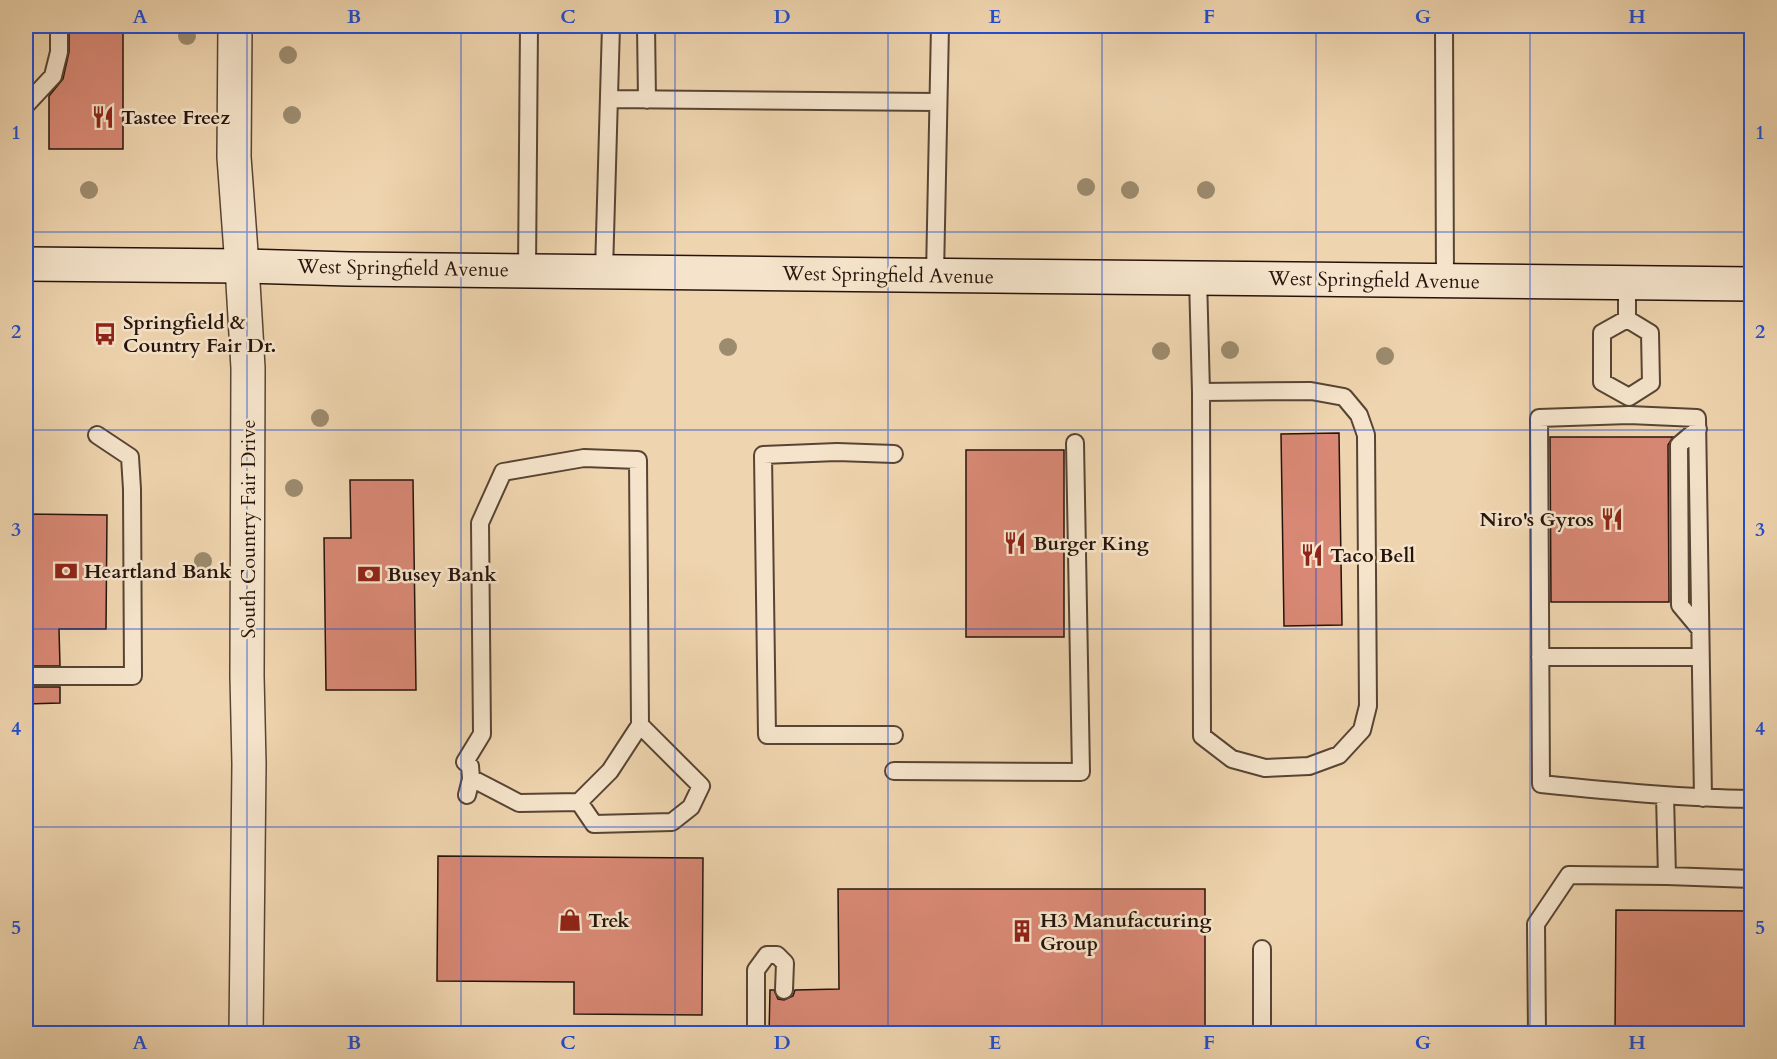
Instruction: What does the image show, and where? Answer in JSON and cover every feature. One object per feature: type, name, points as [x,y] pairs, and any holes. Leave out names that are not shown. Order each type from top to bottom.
[{"type":"main road","name":"South Country Fair Drive","points":[[235,26],[234,157],[248,368],[249,764],[246,1034]]},
{"type":"main road","name":"West Springfield Avenue","points":[[26,264],[1752,284]]},
{"type":"lane","points":[[26,105],[52,76],[59,52],[59,26]]},
{"type":"lane","points":[[527,270],[529,26]]},
{"type":"lane","points":[[604,272],[611,26]]},
{"type":"lane","points":[[646,26],[647,100]]},
{"type":"lane","points":[[935,275],[940,26]]},
{"type":"lane","points":[[1444,26],[1445,281]]},
{"type":"lane","points":[[610,99],[938,102]]},
{"type":"lane","points":[[1198,278],[1201,392],[1202,736],[1232,759],[1265,768],[1309,766],[1339,755],[1362,730],[1368,706],[1366,435],[1359,415],[1344,397],[1311,391],[1201,392]]},
{"type":"lane","points":[[1627,282],[1627,319]]},
{"type":"lane","points":[[1627,319],[1602,333],[1602,382],[1629,397]]},
{"type":"lane","points":[[1627,319],[1650,333],[1651,383],[1629,397]]},
{"type":"lane","points":[[1629,397],[1629,415]]},
{"type":"lane","points":[[1703,798],[1697,418],[1629,415],[1539,418],[1541,784],[1665,796],[1703,798],[1752,799]]},
{"type":"lane","points":[[26,676],[133,676],[130,457],[97,435]]},
{"type":"lane","points":[[894,771],[1081,772],[1075,443]]},
{"type":"lane","points":[[894,454],[837,452],[763,455],[767,735],[894,735]]},
{"type":"lane","points":[[467,795],[471,778],[470,766],[465,762],[482,734],[480,523],[503,472],[584,458],[638,460],[640,725],[610,771],[579,802],[519,803],[471,778]]},
{"type":"lane","points":[[1540,657],[1700,657]]},
{"type":"lane","points":[[579,802],[594,824],[672,822],[691,807],[700,786],[640,725]]},
{"type":"lane","points":[[1665,796],[1667,876]]},
{"type":"lane","points":[[1537,1034],[1536,924],[1569,875],[1752,879]]},
{"type":"lane","points":[[1262,950],[1262,1034]]},
{"type":"lane","points":[[756,1034],[756,970],[767,955],[777,955],[785,963],[784,990]]},
{"type":"building","points":[[69,26],[123,26],[123,149],[49,149],[49,96],[63,79],[69,52]]},
{"type":"building","name":"Taco Bell","points":[[1339,433],[1342,625],[1284,626],[1281,434]]},
{"type":"building","name":"Niro's Gyros","points":[[1550,437],[1673,437],[1668,445],[1669,602],[1551,602]]},
{"type":"building","name":"Burger King","points":[[966,450],[1064,450],[1064,637],[966,637]]},
{"type":"building","name":"Busey Bank","points":[[350,480],[413,480],[416,690],[326,690],[324,538],[351,538]]},
{"type":"building","name":"Heartland Bank","points":[[26,514],[107,515],[106,629],[59,629],[60,666],[26,666]]},
{"type":"building","points":[[26,687],[60,687],[60,703],[26,704]]},
{"type":"building","name":"Trek","points":[[438,856],[703,858],[702,1015],[574,1014],[574,982],[437,981]]},
{"type":"building","name":"H3 Manufacturing Group","points":[[838,889],[1205,889],[1205,1034],[769,1034],[770,990],[774,990],[778,999],[784,1000],[793,996],[795,990],[839,989]]},
{"type":"building","points":[[1616,910],[1752,911],[1752,1034],[1615,1034]]},
{"type":"place","name":"Tastee Freez","points":[[103,117]]},
{"type":"place","name":"Springfield & Country Fair Dr.","points":[[105,334]]},
{"type":"place","name":"Niro's Gyros","points":[[1612,519]]},
{"type":"place","name":"Burger King","points":[[1015,543]]},
{"type":"place","name":"Taco Bell","points":[[1312,555]]},
{"type":"place","name":"Heartland Bank","points":[[66,571]]},
{"type":"place","name":"Busey Bank","points":[[369,574]]},
{"type":"place","name":"Trek","points":[[570,920]]},
{"type":"place","name":"H3 Manufacturing Group","points":[[1022,931]]}]
